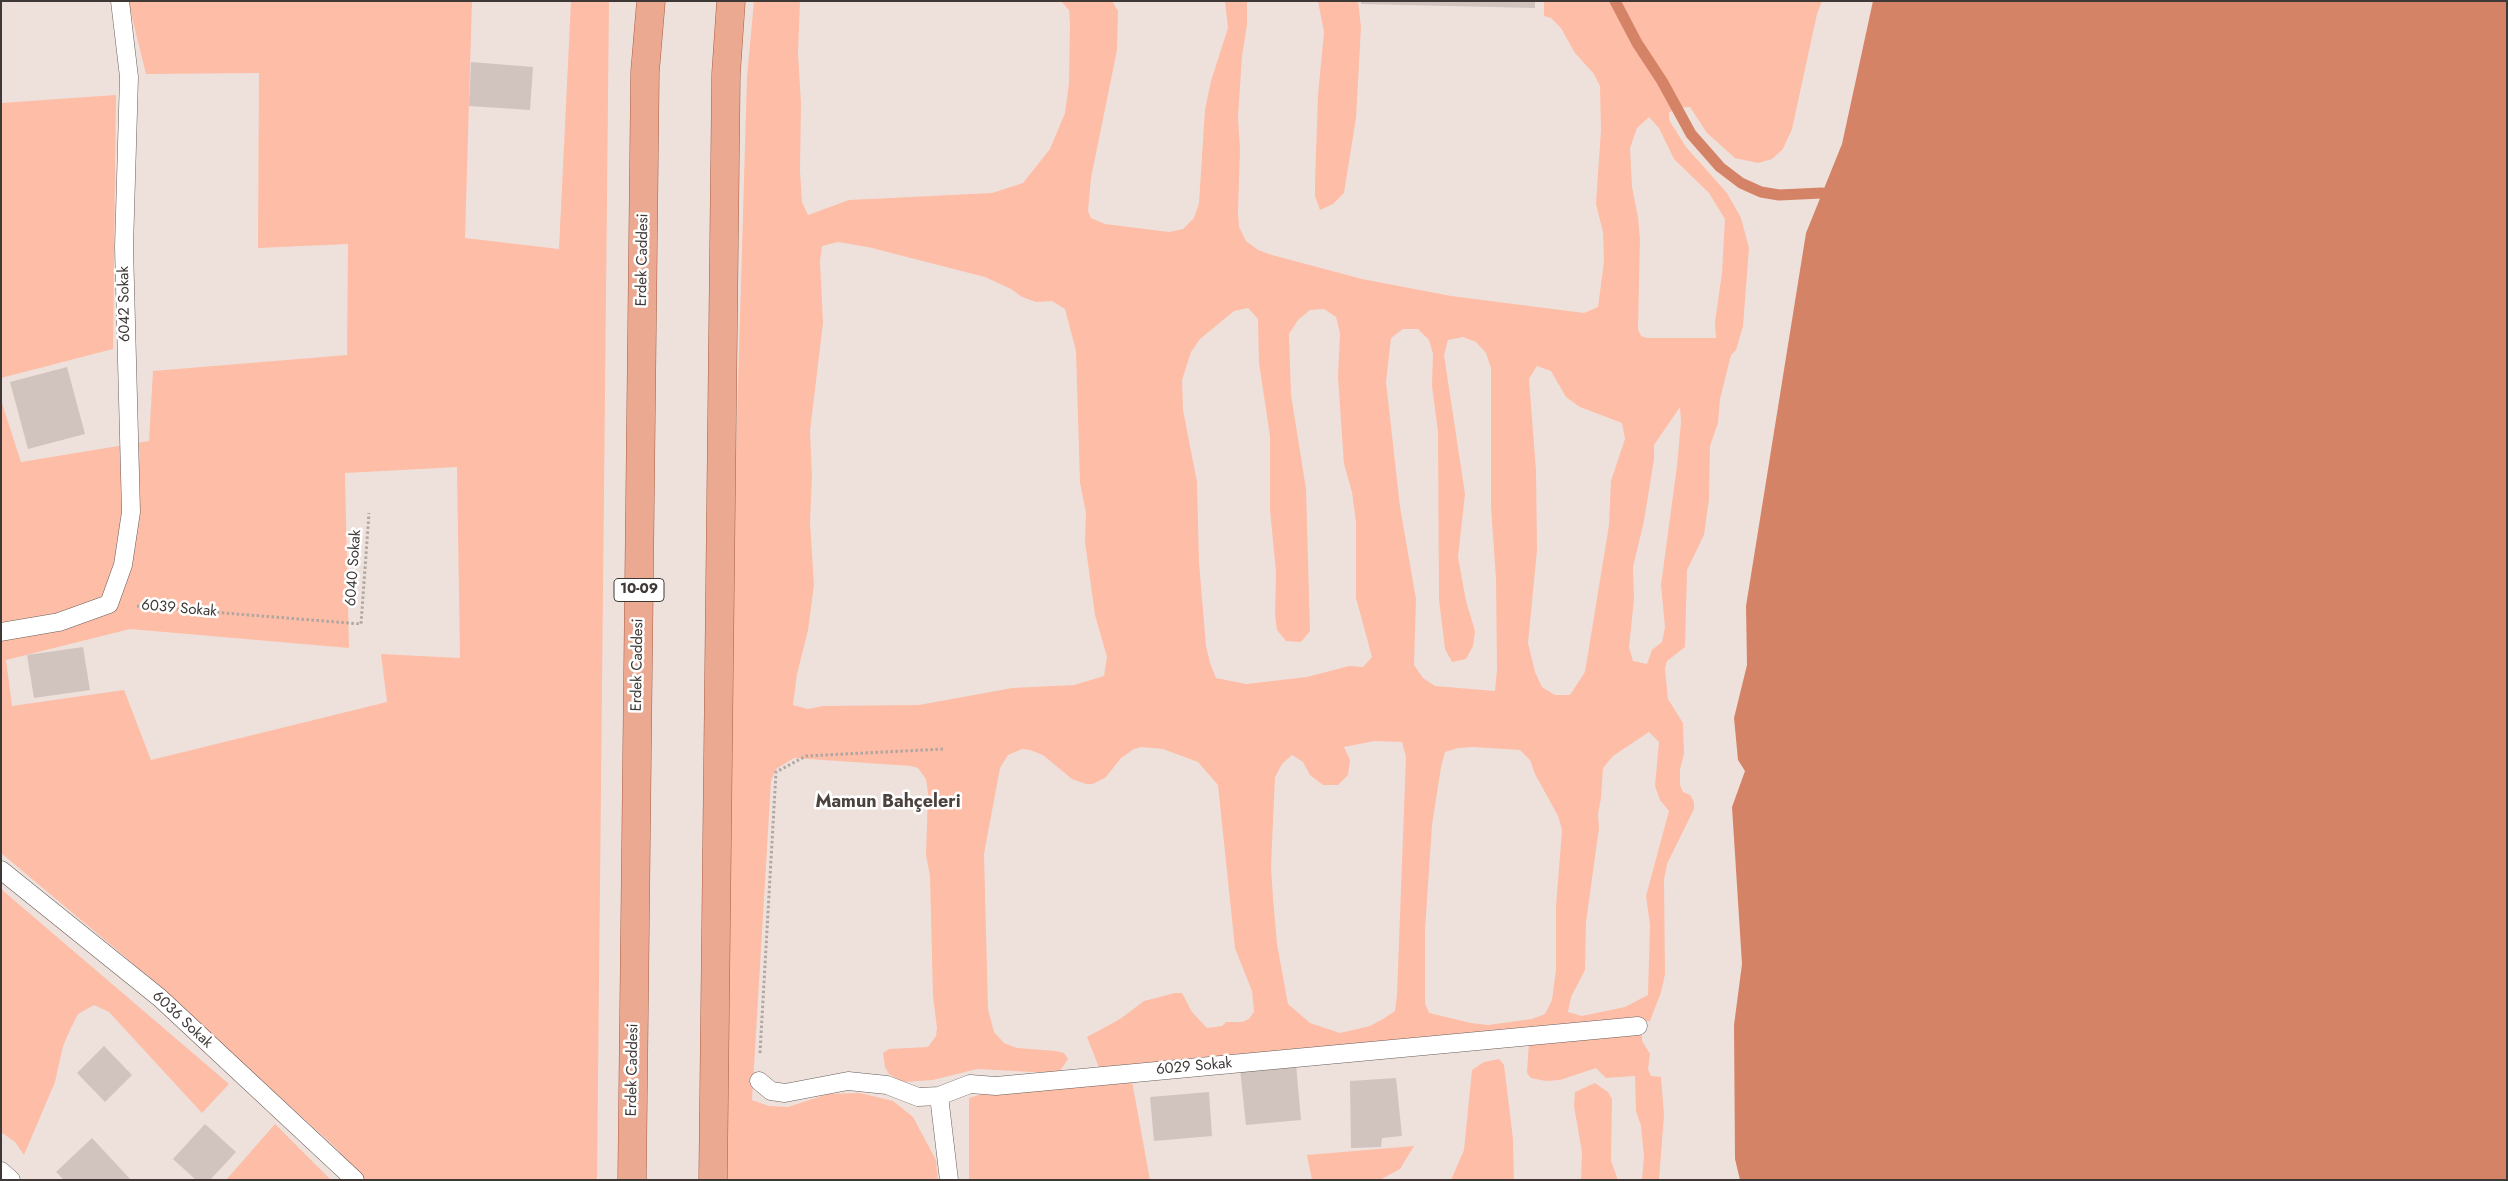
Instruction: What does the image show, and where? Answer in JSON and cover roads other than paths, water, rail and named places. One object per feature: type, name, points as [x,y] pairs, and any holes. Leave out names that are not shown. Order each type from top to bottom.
[{"type":"main road","name":"Erdek Caddesi","points":[[632,1180],[645,72],[651,1]]},
{"type":"main road","points":[[713,1180],[726,74],[731,1]]},
{"type":"lane","name":"6042 Sokak","points":[[1,632],[59,622],[109,604],[123,565],[131,512],[124,247],[130,77],[120,1]]},
{"type":"lane","name":"6036 Sokak","points":[[1,870],[160,998],[355,1180]]},
{"type":"lane","name":"6029 Sokak","points":[[759,1081],[771,1091],[785,1093],[848,1080],[887,1085],[918,1097],[939,1096],[970,1084],[996,1086],[1638,1026]]},
{"type":"lane","points":[[939,1096],[949,1180]]},
{"type":"lane","points":[[1,1171],[11,1180]]},
{"type":"waterway","points":[[1615,1],[1637,43],[1662,81],[1691,134],[1720,167],[1741,183],[1761,192],[1779,195],[1822,193]]},
{"type":"district","name":"Mamun Bahçeleri","points":[[888,803]]}]
